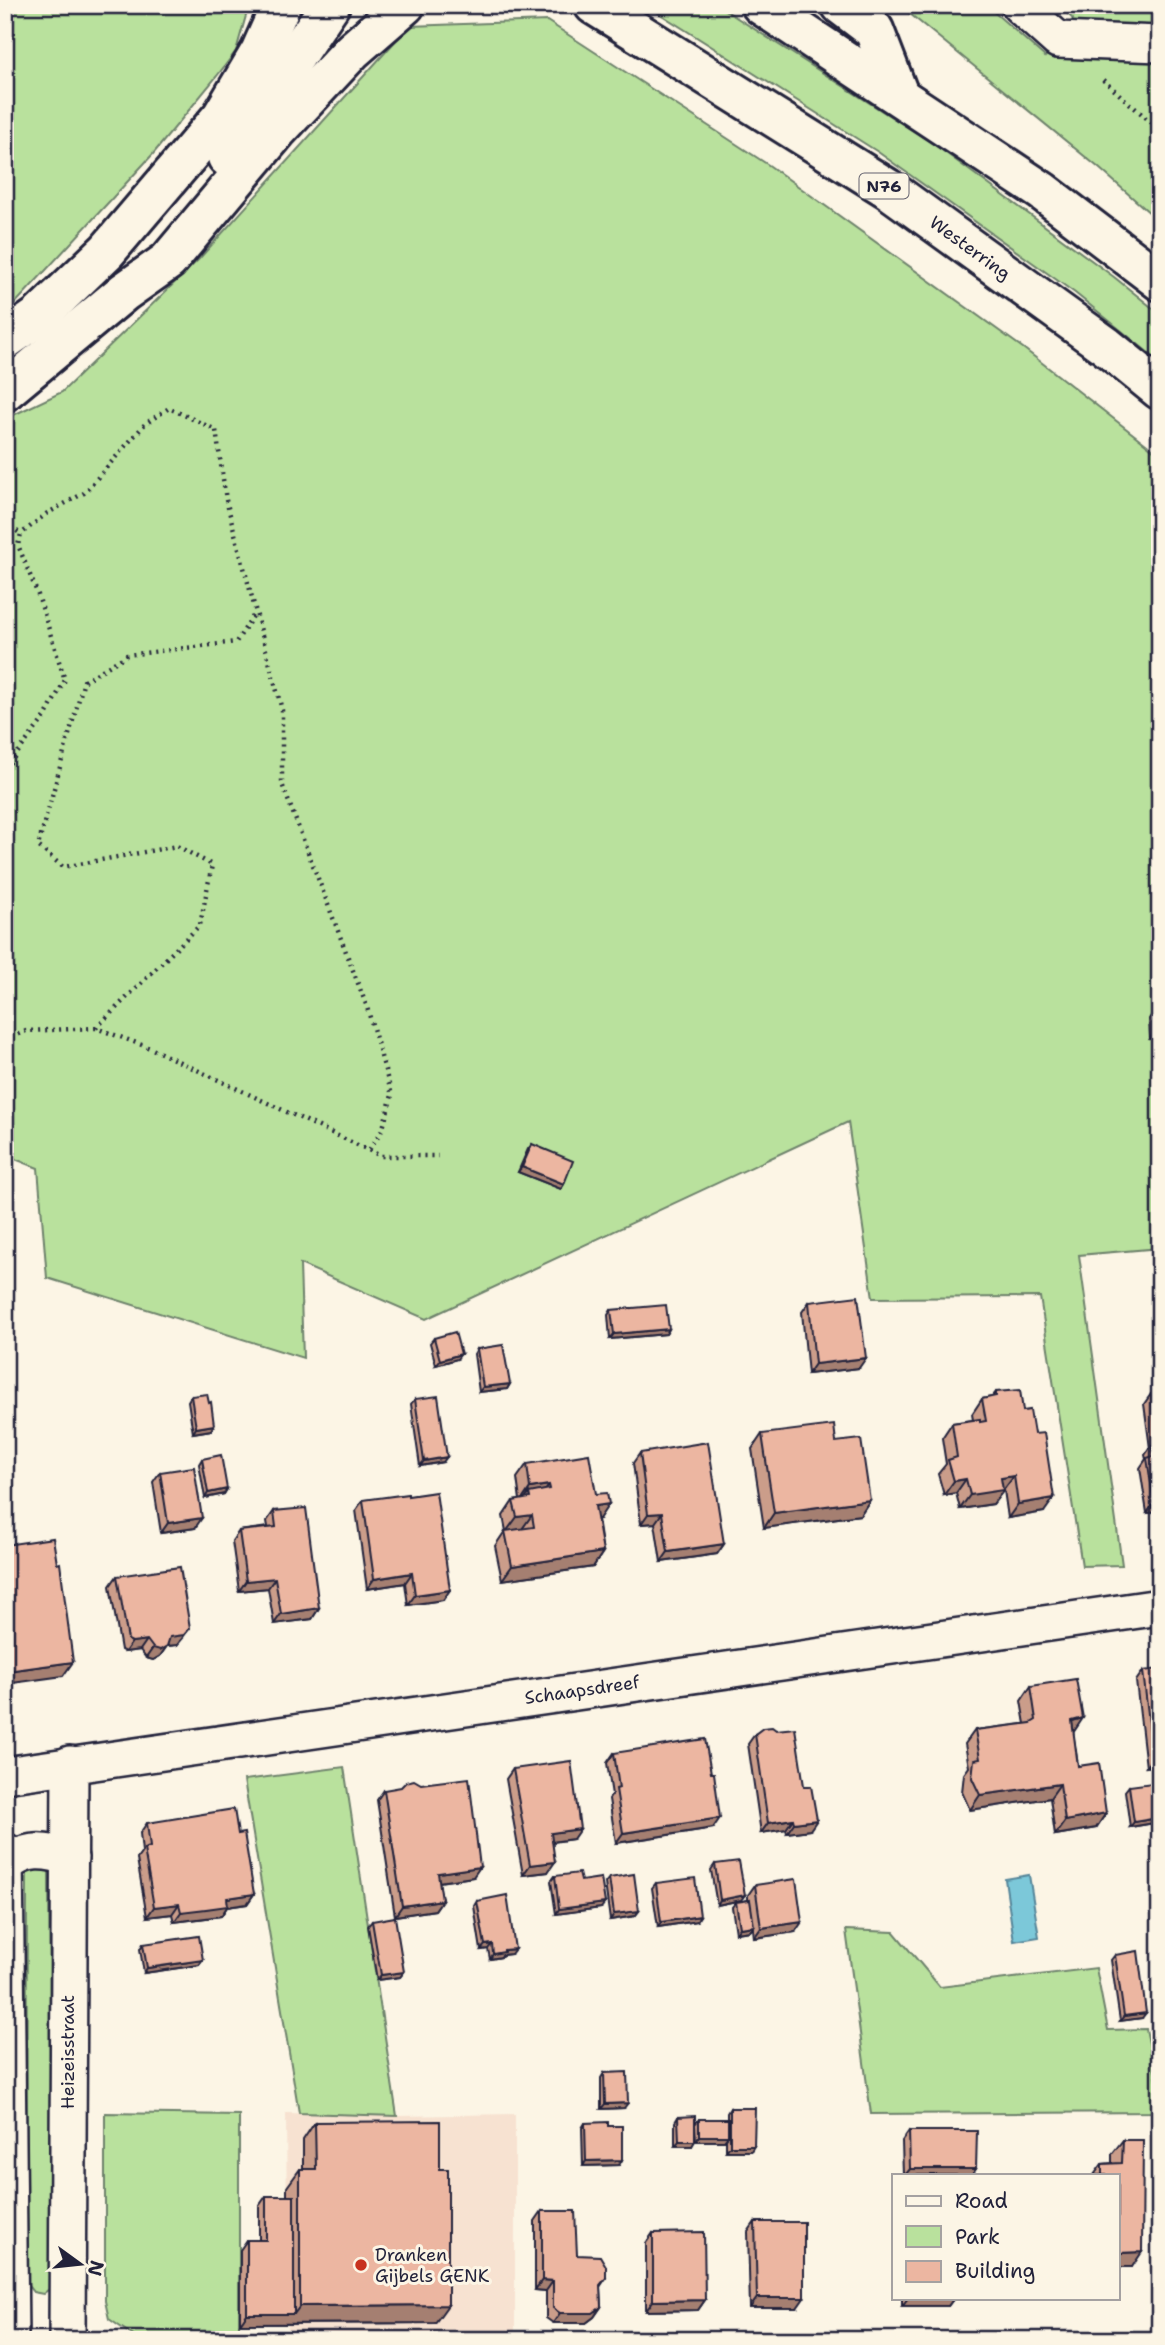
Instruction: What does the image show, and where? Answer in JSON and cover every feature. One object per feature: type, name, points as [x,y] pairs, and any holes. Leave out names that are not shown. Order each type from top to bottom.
[{"type":"highway","points":[[5,340],[39,316],[107,251],[222,116],[260,52],[281,5]]},
{"type":"highway","points":[[124,292],[222,165],[330,5]]},
{"type":"highway","points":[[5,391],[124,292],[168,261],[277,131],[352,51],[405,5]]},
{"type":"highway","name":"Westerring","points":[[594,5],[887,188],[1106,346],[1160,390]]},
{"type":"highway","points":[[761,5],[1042,191],[1160,281]]},
{"type":"highway","points":[[841,5],[874,30],[899,94]]},
{"type":"street","points":[[1019,5],[1058,40],[1160,44]]},
{"type":"street","name":"Schaapsdreef","points":[[5,1775],[1160,1607]]},
{"type":"street","name":"Heizeisstraat","points":[[67,2340],[70,1764]]},
{"type":"street","points":[[5,1851],[10,2340]]},
{"type":"street","points":[[5,1866],[16,1856],[46,1851],[70,1858]]},
{"type":"street","points":[[10,2290],[25,2303],[42,2308],[67,2296]]},
{"type":"path","points":[[1058,40],[1160,130]]},
{"type":"path","points":[[5,769],[46,717],[65,680],[38,595],[18,545],[21,534],[46,514],[84,493],[145,424],[169,408],[216,430],[226,500],[282,710],[282,784],[367,1007],[392,1095],[383,1128],[369,1150]]},
{"type":"path","points":[[5,523],[21,534]]},
{"type":"path","points":[[96,1028],[200,925],[212,865],[177,846],[62,867],[38,846],[84,681],[127,655],[236,642],[256,612]]},
{"type":"path","points":[[5,1040],[26,1031],[96,1028],[150,1048],[381,1156],[438,1156]]},
{"type":"shaded area","points":[[286,2113],[397,2116],[515,2114],[515,2338],[288,2336]]},
{"type":"green space","points":[[5,5],[249,5],[236,51],[217,76],[153,154],[12,307],[5,311]]},
{"type":"green space","points":[[646,5],[717,5],[935,145],[1160,314],[1160,362],[1075,293],[878,152]]},
{"type":"green space","points":[[899,5],[986,5],[1045,57],[1073,19],[1058,5],[1160,5],[1160,222],[1099,168]]},
{"type":"green space","points":[[547,21],[770,166],[1023,348],[1160,455],[1160,1248],[1079,1255],[1122,1565],[1082,1566],[1040,1297],[873,1298],[848,1122],[426,1319],[300,1264],[303,1358],[47,1278],[38,1168],[5,1155],[5,419],[62,392],[199,259],[409,26]]},
{"type":"green space","points":[[344,1767],[397,2116],[299,2113],[244,1780]]},
{"type":"green space","points":[[32,1862],[49,1870],[51,2279],[49,2289],[43,2294],[33,2292],[26,2283],[27,1871]]},
{"type":"green space","points":[[846,1930],[894,1932],[940,1987],[1096,1968],[1108,2030],[1146,2029],[1160,2096],[1160,2112],[871,2114]]},
{"type":"green space","points":[[105,2113],[239,2115],[239,2340],[138,2339],[109,2319],[105,2301]]},
{"type":"water","points":[[1029,1875],[1039,1937],[1014,1941],[1005,1879]]},
{"type":"building","points":[[1153,1013],[1160,1013],[1160,1033],[1154,1034]]},
{"type":"building","points":[[532,1144],[573,1161],[564,1184],[522,1167]]},
{"type":"building","points":[[858,1296],[866,1358],[815,1364],[809,1302]]},
{"type":"building","points":[[666,1305],[669,1329],[614,1334],[611,1310]]},
{"type":"building","points":[[455,1332],[461,1354],[440,1360],[434,1338]]},
{"type":"building","points":[[503,1345],[510,1384],[483,1387],[477,1349]]},
{"type":"building","points":[[1020,1390],[1023,1411],[1030,1410],[1034,1434],[1044,1433],[1054,1498],[1018,1504],[1014,1476],[1001,1478],[1003,1490],[970,1495],[966,1479],[954,1481],[948,1460],[957,1457],[952,1423],[980,1419],[980,1422],[986,1421],[982,1399],[996,1396],[996,1392]]},
{"type":"building","points":[[1160,1393],[1160,1503],[1154,1503],[1147,1458],[1154,1456],[1152,1445],[1158,1443],[1151,1394]]},
{"type":"building","points":[[207,1394],[209,1403],[211,1402],[214,1425],[196,1428],[191,1396]]},
{"type":"building","points":[[438,1396],[447,1457],[424,1461],[415,1399]]},
{"type":"building","points":[[834,1425],[836,1442],[861,1439],[870,1500],[774,1513],[762,1434]]},
{"type":"building","points":[[708,1442],[724,1544],[668,1552],[662,1513],[648,1514],[640,1453]]},
{"type":"building","points":[[589,1454],[596,1494],[607,1493],[609,1504],[595,1506],[603,1552],[512,1566],[505,1531],[534,1527],[532,1515],[517,1517],[513,1501],[530,1498],[529,1493],[550,1489],[549,1485],[530,1488],[527,1464]]},
{"type":"building","points":[[221,1455],[227,1489],[208,1493],[202,1459]]},
{"type":"building","points":[[194,1467],[202,1518],[168,1523],[160,1472]]},
{"type":"building","points":[[436,1492],[450,1590],[415,1595],[412,1573],[374,1579],[363,1500]]},
{"type":"building","points":[[306,1508],[319,1608],[281,1614],[275,1578],[246,1581],[239,1531],[276,1527],[274,1511]]},
{"type":"building","points":[[53,1538],[57,1564],[60,1563],[73,1662],[7,1671],[5,1545]]},
{"type":"building","points":[[180,1567],[190,1628],[184,1635],[170,1637],[167,1646],[160,1650],[153,1648],[147,1640],[128,1640],[117,1576]]},
{"type":"building","points":[[1160,1669],[1160,1756],[1153,1757],[1143,1671]]},
{"type":"building","points":[[1076,1679],[1083,1718],[1072,1721],[1078,1766],[1099,1763],[1106,1813],[1065,1821],[1060,1784],[980,1795],[972,1778],[974,1760],[980,1759],[975,1730],[1031,1723],[1036,1720],[1031,1686]]},
{"type":"building","points":[[772,1727],[776,1730],[795,1728],[804,1786],[811,1786],[817,1820],[794,1823],[793,1819],[768,1823],[755,1734],[763,1728]]},
{"type":"building","points":[[705,1739],[711,1773],[714,1773],[720,1818],[623,1833],[614,1753]]},
{"type":"building","points":[[571,1761],[580,1829],[551,1833],[555,1862],[530,1865],[513,1769]]},
{"type":"building","points":[[469,1778],[480,1867],[438,1873],[442,1900],[402,1906],[384,1790],[401,1787],[414,1780],[421,1784]]},
{"type":"building","points":[[1152,1783],[1158,1818],[1134,1822],[1129,1786]]},
{"type":"building","points":[[234,1809],[238,1834],[244,1833],[254,1894],[227,1898],[228,1906],[206,1909],[181,1912],[179,1904],[154,1907],[144,1849],[150,1847],[147,1823]]},
{"type":"building","points":[[739,1861],[745,1895],[720,1900],[715,1864]]},
{"type":"building","points":[[579,1873],[581,1881],[601,1878],[605,1903],[559,1909],[555,1876]]},
{"type":"building","points":[[634,1874],[639,1911],[614,1914],[609,1878]]},
{"type":"building","points":[[695,1878],[700,1916],[661,1922],[656,1883]]},
{"type":"building","points":[[796,1879],[802,1922],[761,1928],[755,1885]]},
{"type":"building","points":[[507,1895],[515,1949],[493,1954],[492,1944],[485,1945],[477,1901]]},
{"type":"building","points":[[750,1900],[754,1926],[740,1928],[736,1902]]},
{"type":"building","points":[[395,1917],[404,1972],[381,1975],[372,1921]]},
{"type":"building","points":[[199,1936],[203,1960],[147,1968],[143,1944]]},
{"type":"building","points":[[1138,1951],[1146,2013],[1124,2016],[1115,1955]]},
{"type":"building","points":[[627,2072],[628,2103],[605,2104],[604,2073]]},
{"type":"building","points":[[730,2108],[755,2108],[754,2146],[730,2146]]},
{"type":"building","points":[[695,2116],[695,2141],[679,2141],[678,2117]]},
{"type":"building","points":[[699,2119],[728,2119],[728,2136],[699,2136]]},
{"type":"building","name":"Dranken Gijbels GENK","points":[[440,2121],[440,2169],[448,2169],[448,2305],[300,2306],[300,2169],[316,2169],[315,2122]]},
{"type":"building","points":[[608,2122],[608,2126],[622,2126],[622,2160],[586,2161],[585,2123]]},
{"type":"building","points":[[909,2131],[977,2131],[976,2169],[910,2169]]},
{"type":"building","points":[[1123,2140],[1143,2140],[1142,2252],[1120,2253],[1120,2174],[1102,2174],[1102,2164],[1122,2163]]},
{"type":"building","points":[[266,2196],[294,2196],[294,2314],[247,2314],[247,2240],[266,2240]]},
{"type":"building","points":[[542,2211],[575,2211],[577,2255],[600,2256],[606,2266],[606,2278],[600,2285],[601,2307],[593,2313],[560,2313],[553,2308],[553,2281],[542,2280]]},
{"type":"building","points":[[755,2222],[804,2222],[804,2298],[757,2298]]},
{"type":"building","points":[[704,2232],[705,2300],[653,2301],[653,2233]]},
{"type":"place","name":"Dranken Gijbels GENK","points":[[361,2265]]}]
